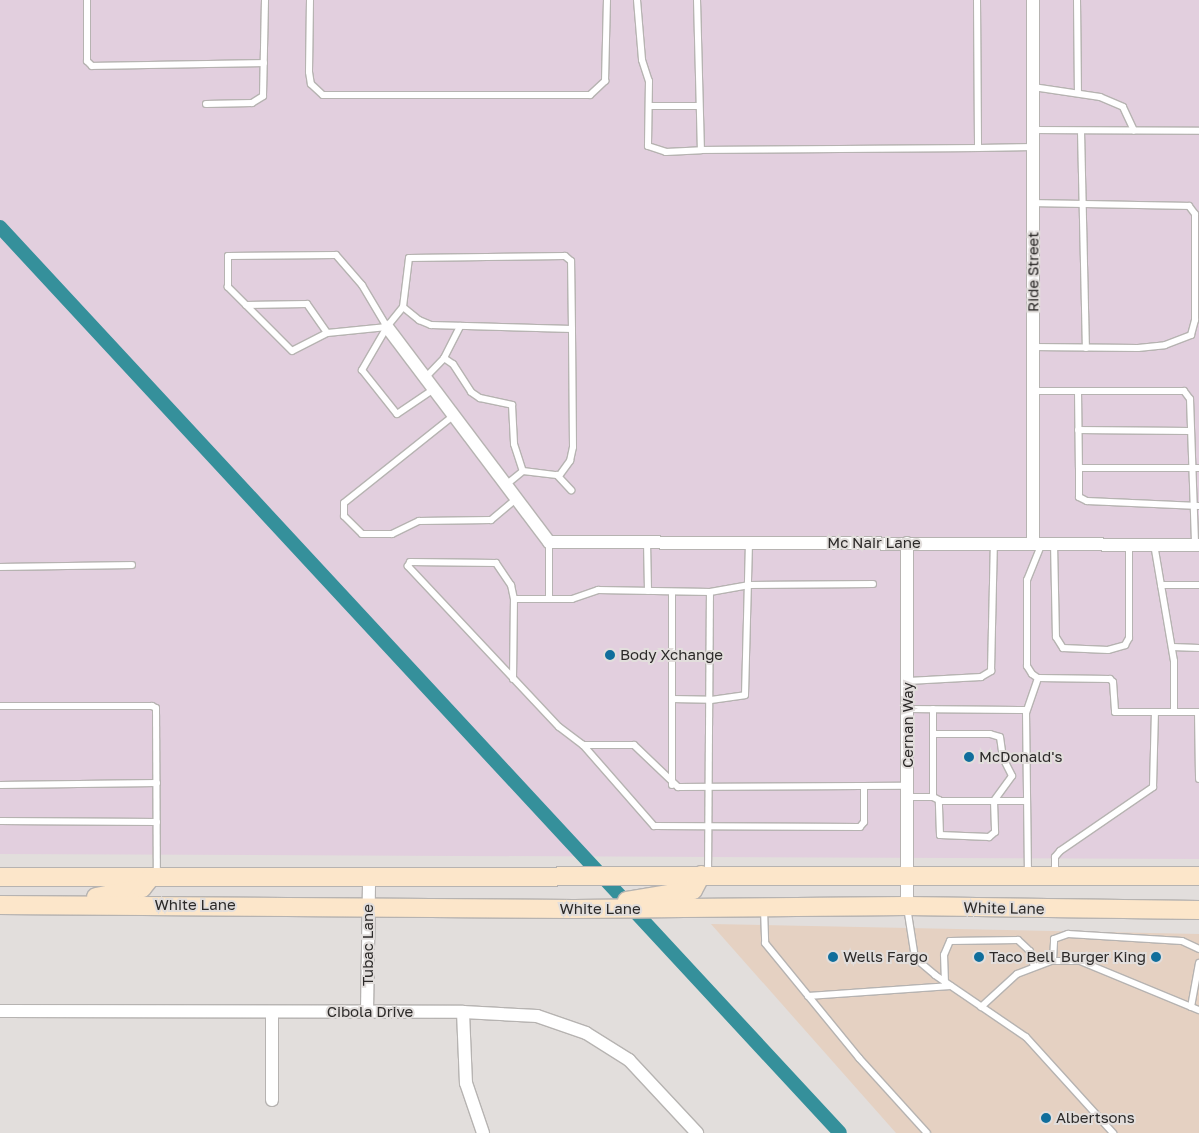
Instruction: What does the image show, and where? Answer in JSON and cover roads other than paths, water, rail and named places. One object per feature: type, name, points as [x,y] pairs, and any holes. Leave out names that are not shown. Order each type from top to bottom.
[{"type":"main road","name":"White Lane","points":[[0,877],[369,878],[572,876],[679,883],[704,875],[1199,876]]},
{"type":"main road","points":[[52,905],[142,888],[153,878]]},
{"type":"main road","points":[[574,910],[679,883]]},
{"type":"main road","name":"White Lane","points":[[0,905],[368,906],[574,910],[906,906],[1199,910]]},
{"type":"street","name":"Ride Street","points":[[1033,0],[1033,391],[1043,543]]},
{"type":"street","points":[[387,327],[549,542]]},
{"type":"street","name":"Mc Nair Lane","points":[[549,542],[1197,545]]},
{"type":"street","name":"Cernan Way","points":[[906,906],[909,874],[907,543]]},
{"type":"street","name":"Tubac Lane","points":[[367,1012],[369,878]]},
{"type":"street","name":"Cibola Drive","points":[[0,1011],[462,1012],[537,1016],[586,1033],[629,1060],[697,1133]]},
{"type":"street","points":[[272,1012],[272,1100]]},
{"type":"street","points":[[462,1012],[466,1083],[483,1133]]},
{"type":"lane","points":[[87,0],[88,61],[92,66],[264,64]]},
{"type":"lane","points":[[206,104],[260,100],[264,64],[265,0]]},
{"type":"lane","points":[[310,0],[309,72],[311,84],[323,95],[590,95],[604,81],[607,0]]},
{"type":"lane","points":[[637,0],[642,60],[649,81],[648,146],[666,152],[700,150],[1033,147]]},
{"type":"lane","points":[[697,0],[697,106],[700,150]]},
{"type":"lane","points":[[977,0],[978,148]]},
{"type":"lane","points":[[1077,0],[1078,92]]},
{"type":"lane","points":[[1033,87],[1078,92],[1122,107],[1134,131]]},
{"type":"lane","points":[[649,106],[697,106]]},
{"type":"lane","points":[[1033,130],[1199,131]]},
{"type":"lane","points":[[1080,131],[1086,348]]},
{"type":"lane","points":[[1033,203],[1189,206],[1195,214],[1195,320],[1191,335],[1165,344],[1138,348],[1033,347]]},
{"type":"lane","points":[[336,255],[362,285],[387,327],[327,333],[292,351],[228,287],[228,256],[336,255]]},
{"type":"lane","points":[[434,389],[396,414],[362,370],[387,327],[403,308],[406,262],[411,256],[565,256],[572,262],[573,447],[570,461],[559,476]]},
{"type":"lane","points":[[246,305],[307,304],[327,333]]},
{"type":"lane","points":[[403,308],[425,324],[572,329]]},
{"type":"lane","points":[[425,378],[444,358],[460,326]]},
{"type":"lane","points":[[444,358],[453,364],[471,392],[480,398],[512,406],[514,444],[524,471]]},
{"type":"lane","points":[[1033,391],[1184,391],[1190,398],[1191,468],[1196,506],[1197,545]]},
{"type":"lane","points":[[1078,391],[1079,497],[1087,501],[1196,506]]},
{"type":"lane","points":[[454,416],[344,503],[344,516],[362,534],[392,534],[419,522],[433,520],[492,520],[516,499]]},
{"type":"lane","points":[[1078,430],[1190,432]]},
{"type":"lane","points":[[1079,468],[1199,468]]},
{"type":"lane","points":[[506,485],[524,471],[559,476],[571,490]]},
{"type":"lane","points":[[549,542],[549,599]]},
{"type":"lane","points":[[647,542],[648,591]]},
{"type":"lane","points":[[672,699],[711,700],[744,696],[746,692],[749,585],[748,542]]},
{"type":"lane","points":[[908,681],[981,677],[991,671],[994,543]]},
{"type":"lane","points":[[1043,543],[1056,637],[1063,648],[1108,650],[1125,645],[1128,638],[1129,544]]},
{"type":"lane","points":[[1043,543],[1027,580],[1027,666],[1038,678],[1110,679],[1114,682],[1115,712],[1198,712],[1199,780]]},
{"type":"lane","points":[[1154,544],[1172,647],[1174,712]]},
{"type":"lane","points":[[513,679],[514,599],[511,586],[496,563],[410,562],[409,569],[513,679],[559,727],[583,745],[654,826],[860,827],[864,822],[864,786]]},
{"type":"lane","points":[[0,567],[132,565]]},
{"type":"lane","points":[[514,599],[575,598],[598,590],[710,592],[749,585],[873,584]]},
{"type":"lane","points":[[1160,585],[1199,585]]},
{"type":"lane","points":[[672,592],[672,785]]},
{"type":"lane","points":[[704,875],[711,700],[710,592]]},
{"type":"lane","points":[[1172,647],[1199,648]]},
{"type":"lane","points":[[1028,876],[1026,710],[1038,678]]},
{"type":"lane","points":[[0,706],[152,706],[158,714],[157,822],[153,878]]},
{"type":"lane","points":[[908,709],[1026,710]]},
{"type":"lane","points":[[933,709],[933,734],[938,831],[944,837],[994,835],[994,801],[1012,776],[1002,758],[1000,737],[990,734],[933,734]]},
{"type":"lane","points":[[1055,876],[1057,853],[1153,786],[1155,712]]},
{"type":"lane","points":[[583,745],[634,745],[672,785],[707,787],[864,786],[908,792],[936,799],[1027,801]]},
{"type":"lane","points":[[0,785],[157,783]]},
{"type":"lane","points":[[0,820],[157,822]]},
{"type":"lane","points":[[906,906],[915,958],[948,985],[1026,1037],[1113,1133]]},
{"type":"lane","points":[[764,908],[765,943],[808,996],[927,1133]]},
{"type":"lane","points":[[1053,961],[1054,939],[1068,934],[1182,941],[1199,949]]},
{"type":"lane","points":[[948,985],[944,956],[950,941],[1018,940],[1030,951],[1034,967]]},
{"type":"lane","points":[[981,1007],[1017,974],[1053,961],[1080,961],[1199,1010]]},
{"type":"lane","points":[[1191,1007],[1199,963]]},
{"type":"lane","points":[[808,996],[948,985]]},
{"type":"waterway","points":[[0,227],[840,1133]]},
{"type":"place","name":"Body Xchange","points":[[610,655]]},
{"type":"place","name":"McDonald's","points":[[969,757]]},
{"type":"place","name":"Wells Fargo","points":[[833,957]]},
{"type":"place","name":"Taco Bell","points":[[979,957]]},
{"type":"place","name":"Burger King","points":[[1156,957]]},
{"type":"place","name":"Albertsons","points":[[1046,1118]]}]
